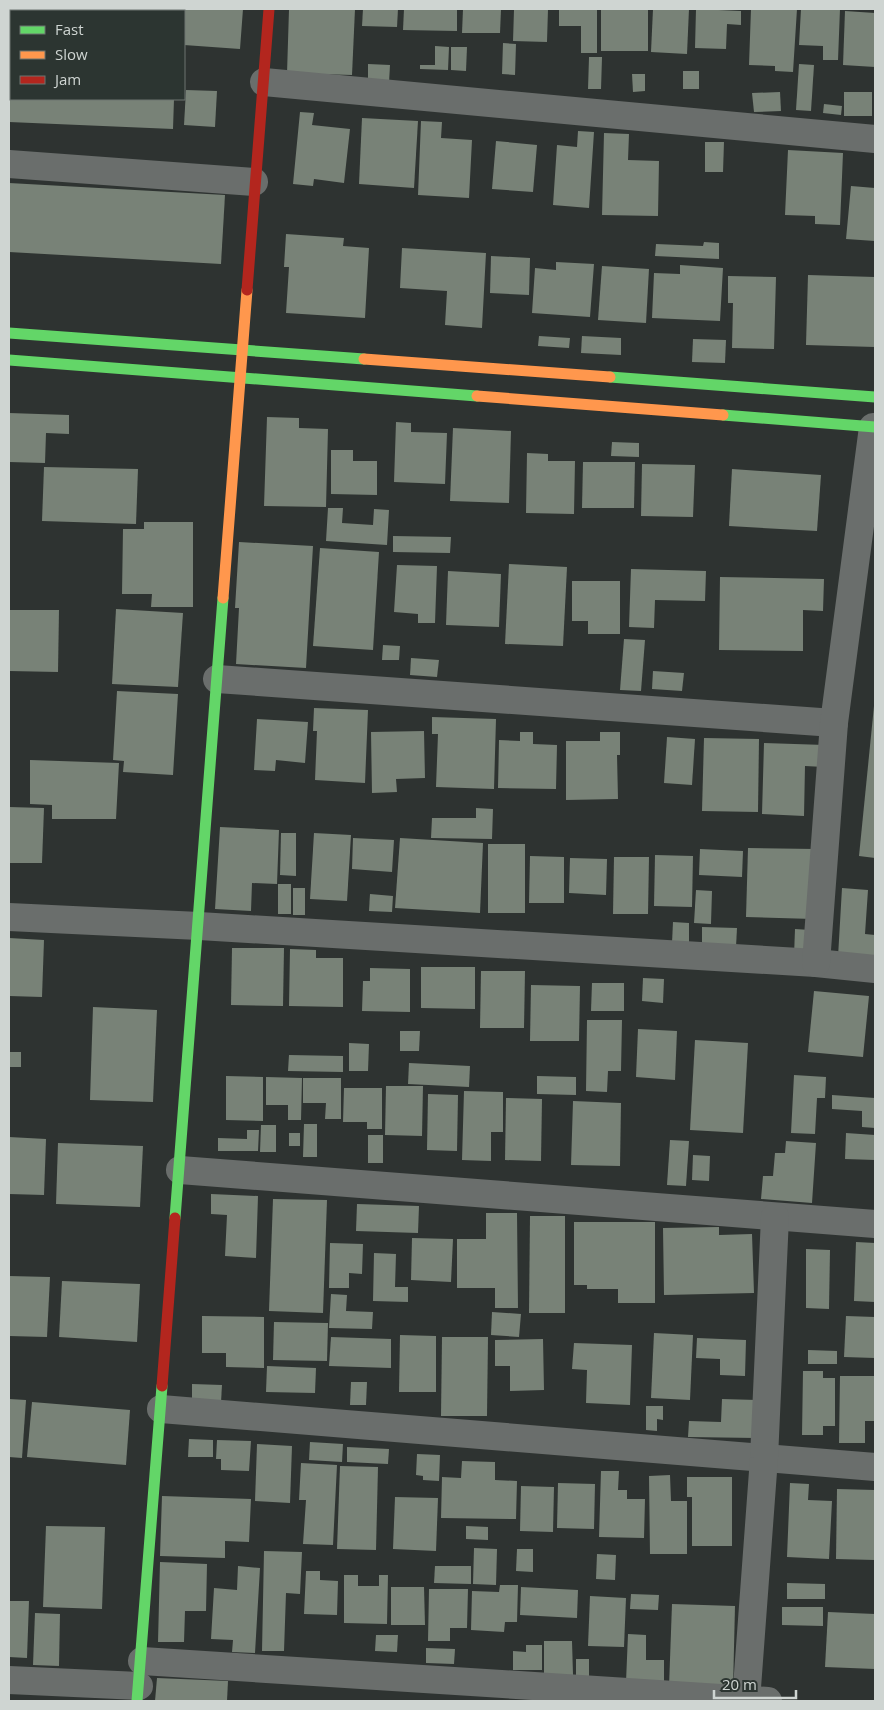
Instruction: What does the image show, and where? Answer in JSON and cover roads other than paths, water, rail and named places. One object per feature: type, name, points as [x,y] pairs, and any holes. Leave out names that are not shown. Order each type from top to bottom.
[{"type":"street","points":[[139,1683],[218,679],[254,182],[269,9]]},
{"type":"street","points":[[264,82],[875,139]]},
{"type":"street","points":[[9,164],[254,182]]},
{"type":"street","points":[[9,333],[875,397]]},
{"type":"street","points":[[9,360],[874,427],[834,723],[816,963]]},
{"type":"street","points":[[218,679],[834,723]]},
{"type":"street","points":[[9,917],[199,926],[816,963],[875,969]]},
{"type":"street","points":[[180,1170],[875,1224]]},
{"type":"street","points":[[9,1680],[753,1701],[775,1217]]},
{"type":"street","points":[[161,1409],[875,1467]]}]
